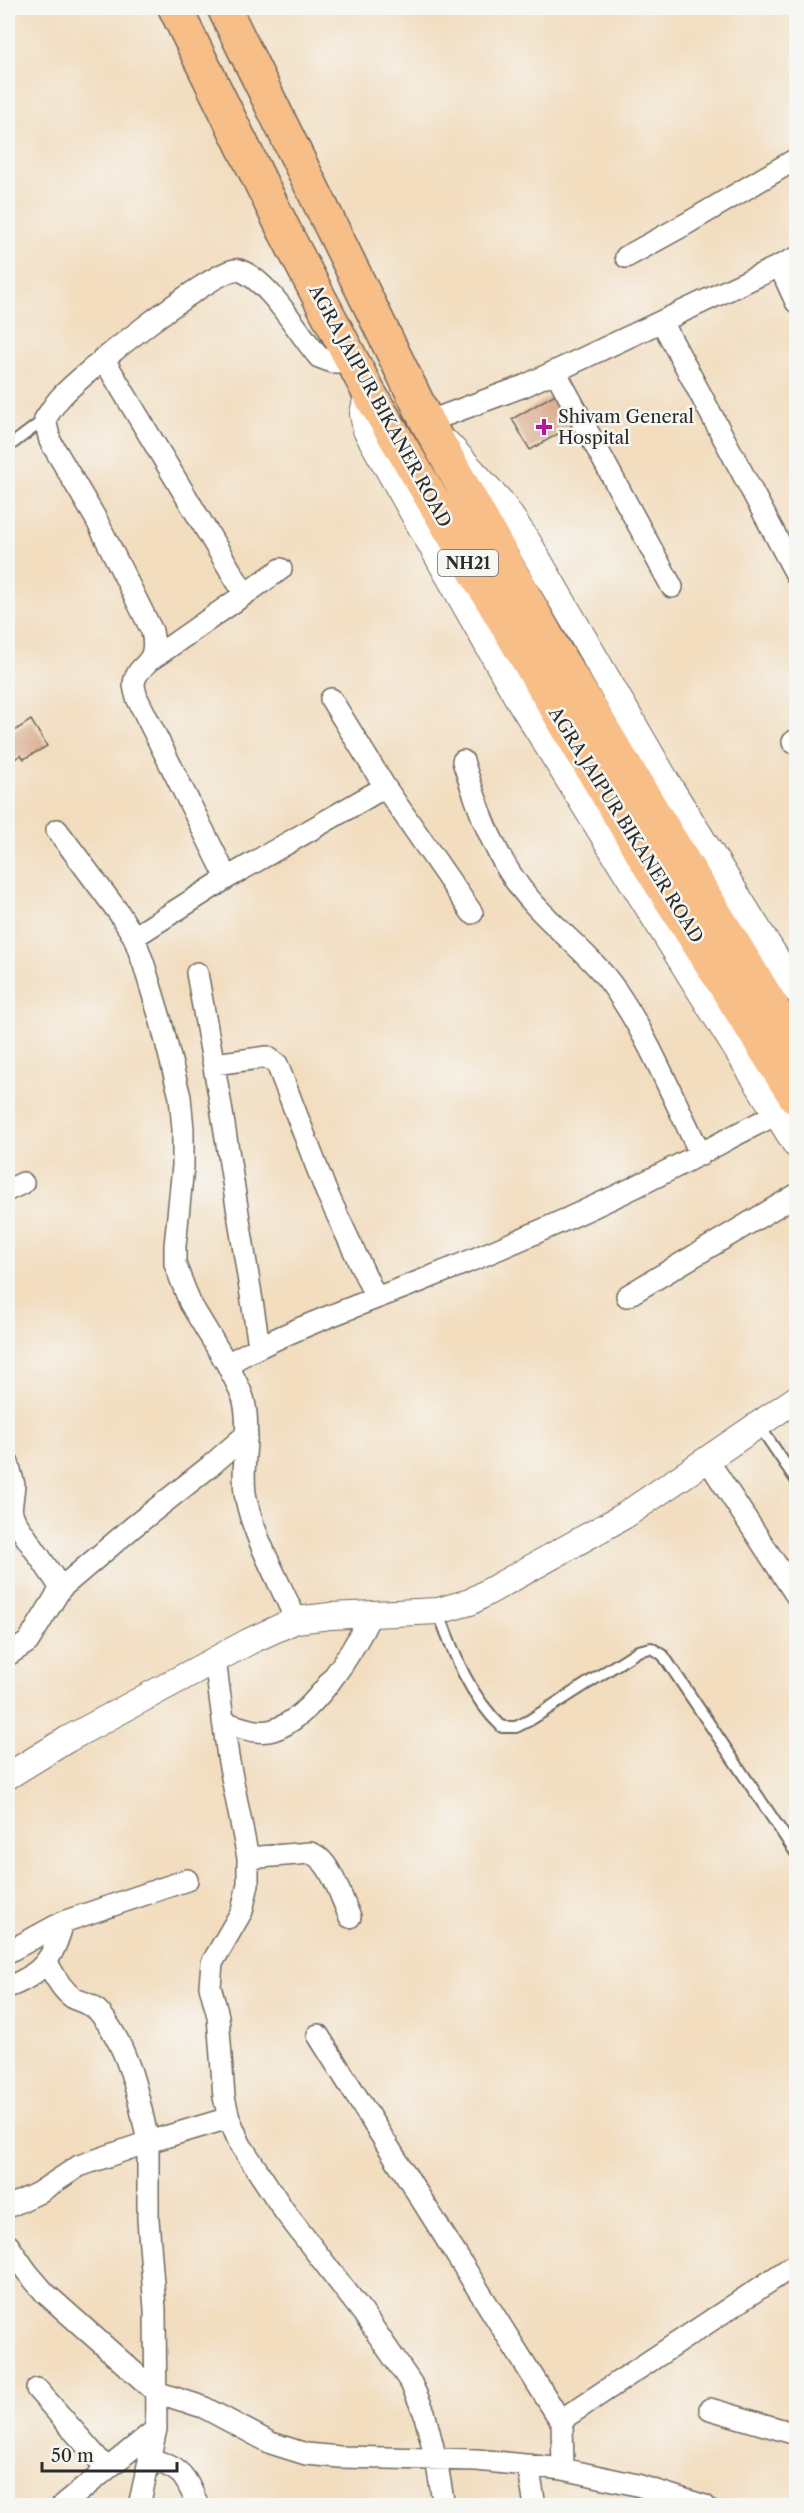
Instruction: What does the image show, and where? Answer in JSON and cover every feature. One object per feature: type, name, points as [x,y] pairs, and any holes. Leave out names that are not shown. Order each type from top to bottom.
[{"type":"highway","name":"AGRA JAIPUR BIKANER ROAD","points":[[175,8],[285,232],[368,391],[790,1104]]},
{"type":"highway","name":"AGRA JAIPUR BIKANER ROAD","points":[[224,8],[427,422],[566,670],[796,1046]]},
{"type":"street","points":[[626,256],[686,224],[796,159]]},
{"type":"street","points":[[795,985],[671,789],[528,542],[501,502],[427,422],[524,386],[788,262],[796,302]]},
{"type":"street","points":[[152,659],[155,644],[140,604],[96,519],[50,441],[45,419],[60,397],[103,358],[209,282],[226,271],[236,269],[247,274],[265,288],[319,357],[332,362],[352,362]]},
{"type":"street","points":[[662,322],[796,574]]},
{"type":"street","points":[[103,358],[244,593]]},
{"type":"street","points":[[555,371],[672,587]]},
{"type":"street","points":[[227,878],[137,699],[134,684],[137,675],[152,659],[280,569]]},
{"type":"street","points":[[331,699],[386,787],[472,913]]},
{"type":"street","points":[[463,761],[479,811],[511,875],[531,901],[597,967],[617,992],[636,1024],[701,1155]]},
{"type":"street","points":[[134,937],[227,878],[386,787]]},
{"type":"street","points":[[57,830],[134,937],[160,1018],[180,1097],[183,1129],[183,1166],[175,1264],[190,1303],[244,1400],[247,1434],[243,1467],[245,1495],[254,1525],[296,1620]]},
{"type":"street","points":[[197,973],[214,1064],[259,1345]]},
{"type":"street","points":[[214,1064],[267,1058],[277,1064],[326,1191],[376,1298]]},
{"type":"street","points":[[226,1364],[259,1345],[588,1212],[701,1155],[790,1104],[796,1144]]},
{"type":"street","points":[[627,1296],[796,1195]]},
{"type":"street","points":[[8,1776],[68,1739],[250,1641],[296,1620],[330,1616],[438,1611],[470,1602],[624,1516],[796,1399]]},
{"type":"street","points":[[8,1655],[28,1642],[61,1588],[247,1434]]},
{"type":"street","points":[[707,1459],[796,1595]]},
{"type":"street","points":[[8,1463],[14,1485],[11,1511],[15,1521],[61,1588]]},
{"type":"street","points":[[223,1722],[259,1732],[273,1730],[302,1713],[341,1667],[357,1644],[371,1615]]},
{"type":"street","points":[[215,1660],[223,1722],[248,1858],[248,1884],[242,1911],[212,1963],[210,1986],[218,2016],[224,2097],[229,2118],[240,2144],[285,2212],[363,2313],[411,2383],[424,2412],[436,2459],[444,2505]]},
{"type":"street","points":[[248,1858],[310,1853],[318,1855],[326,1863],[350,1917]]},
{"type":"street","points":[[8,1952],[63,1922],[186,1880]]},
{"type":"street","points":[[8,1987],[47,1963],[57,1946],[63,1922]]},
{"type":"street","points":[[47,1963],[62,1987],[70,1995],[91,2004],[98,2010],[117,2039],[134,2084],[148,2142],[148,2219],[154,2309],[156,2429],[139,2505]]},
{"type":"street","points":[[318,2035],[562,2423],[563,2469]]},
{"type":"street","points":[[8,2207],[38,2193],[79,2166],[148,2142],[229,2118]]},
{"type":"street","points":[[8,2245],[45,2293],[156,2392],[203,2407],[271,2443],[306,2454],[436,2459],[563,2469],[637,2485],[705,2505]]},
{"type":"street","points":[[562,2423],[567,2416],[796,2264]]},
{"type":"street","points":[[37,2389],[107,2469]]},
{"type":"street","points":[[710,2409],[796,2434]]},
{"type":"street","points":[[62,2505],[156,2429]]},
{"type":"street","points":[[149,2459],[172,2465],[181,2473],[189,2483],[198,2505]]},
{"type":"street","points":[[528,2465],[535,2505]]},
{"type":"lane","points":[[8,447],[45,419]]},
{"type":"lane","points":[[758,1424],[796,1480]]},
{"type":"lane","points":[[438,1611],[457,1664],[489,1714],[502,1727],[516,1727],[530,1720],[638,1652],[651,1648],[663,1655],[796,1853]]},
{"type":"building","points":[[559,392],[577,423],[530,450],[512,419]]},
{"type":"building","points":[[31,720],[47,746],[24,759],[21,755],[13,760],[8,752],[8,744],[13,741],[8,735]]},
{"type":"place","name":"Shivam General Hospital","points":[[544,427]]}]
